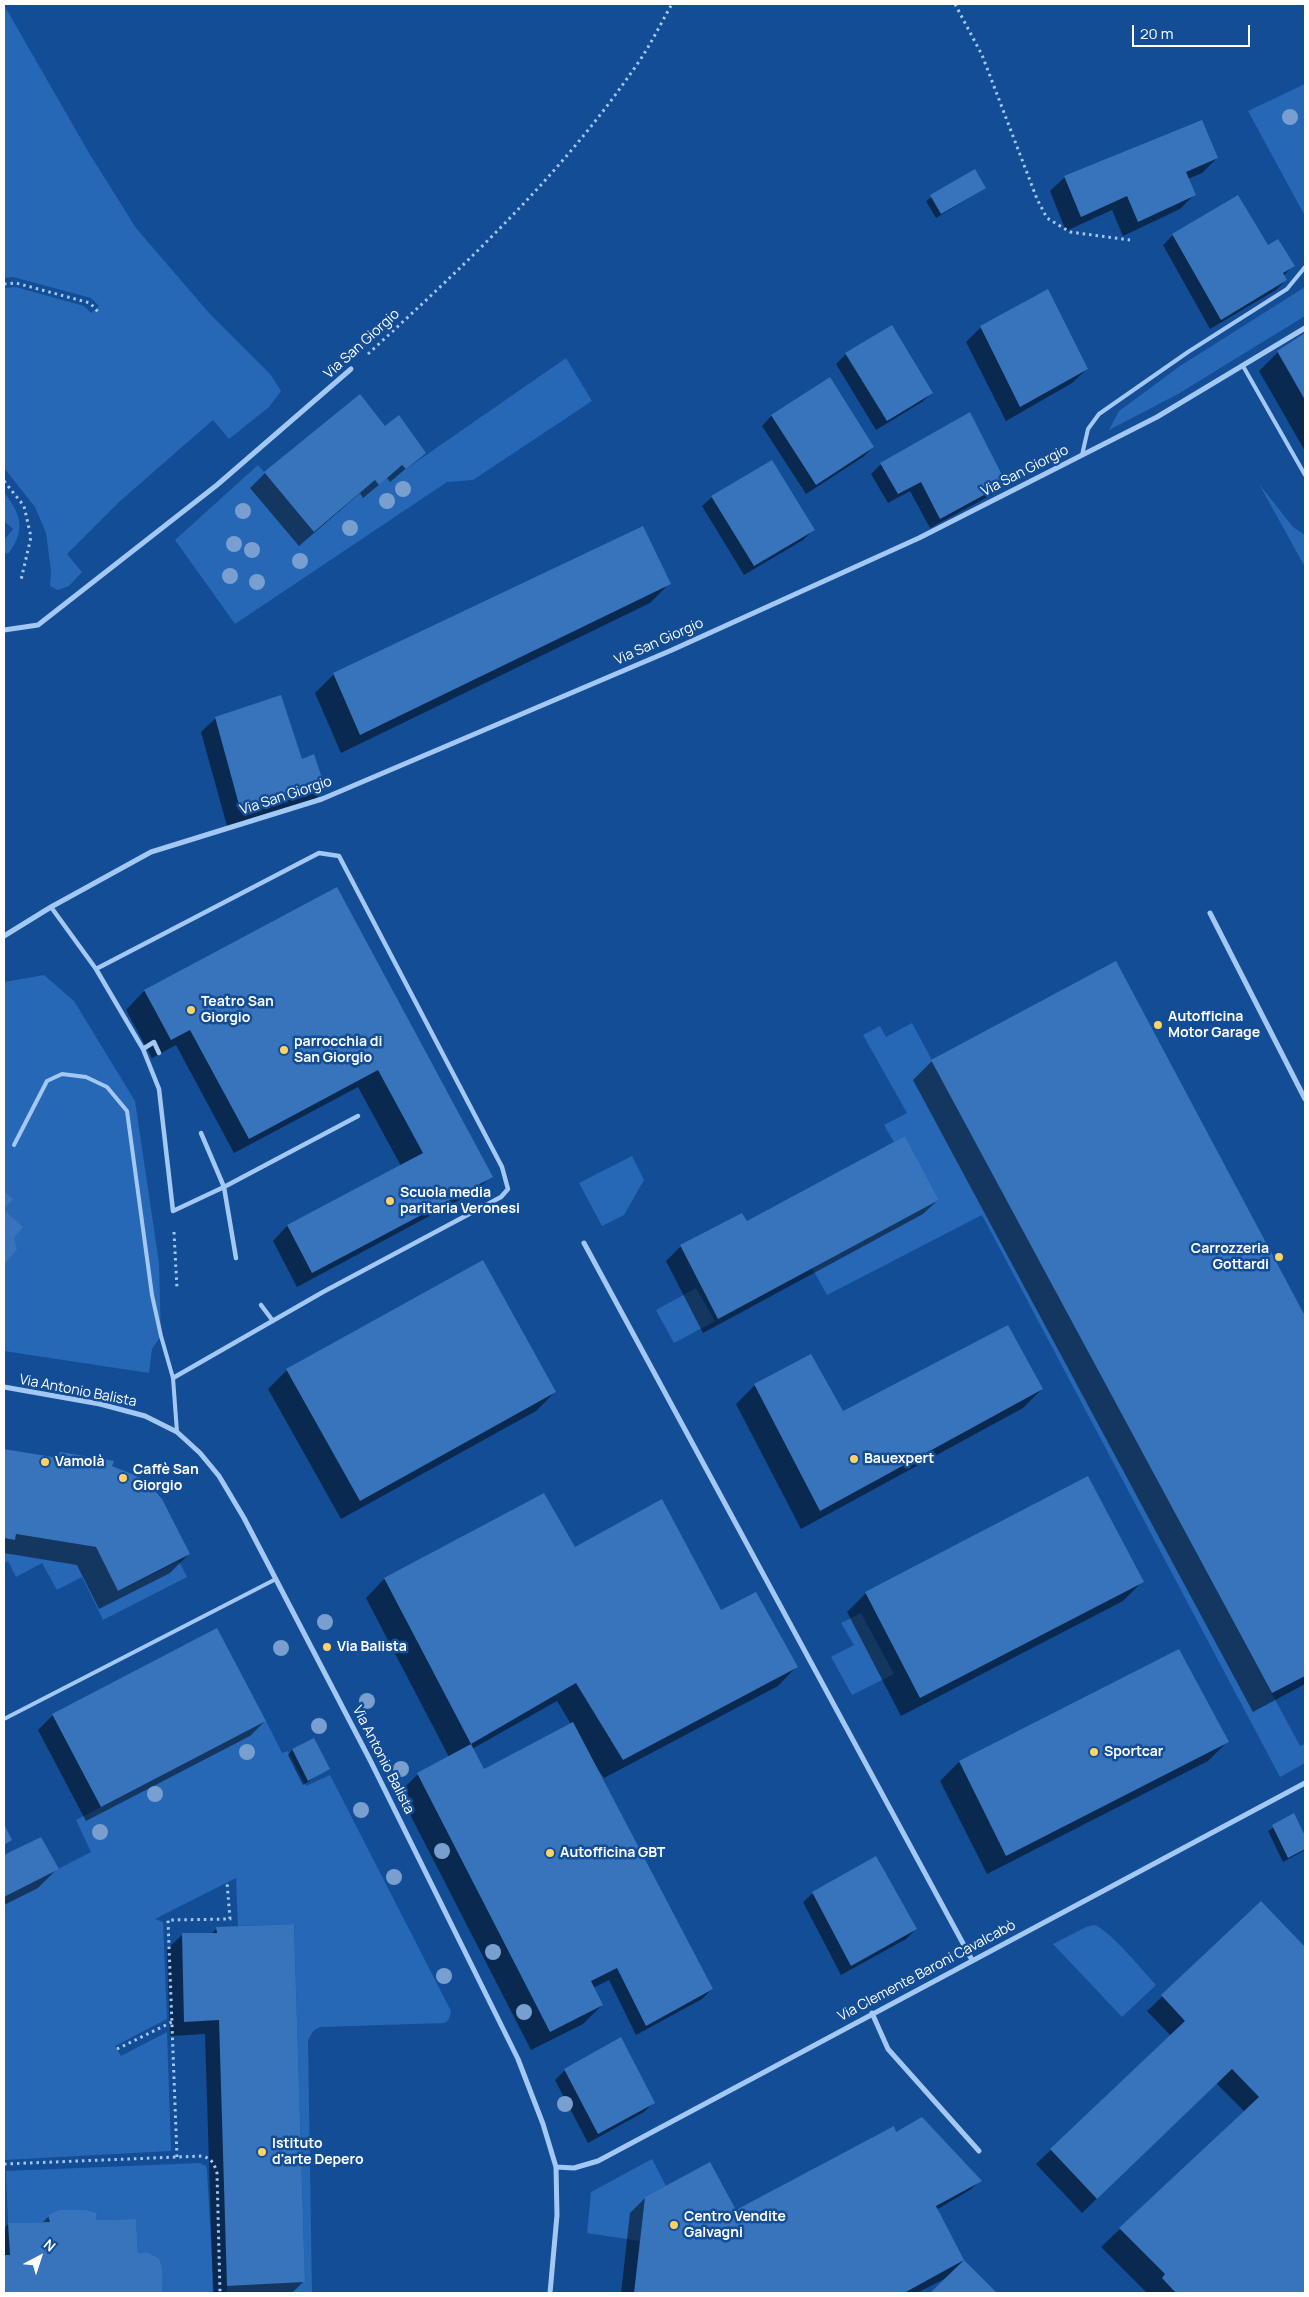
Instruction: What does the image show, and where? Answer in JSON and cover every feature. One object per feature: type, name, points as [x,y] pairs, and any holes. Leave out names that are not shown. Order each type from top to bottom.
[{"type":"street","name":"Via San Giorgio","points":[[4,936],[51,907],[152,852],[322,799],[672,650],[919,538],[1157,417],[1305,328]]},
{"type":"street","name":"Via San Giorgio","points":[[4,630],[38,626],[217,485],[351,369]]},
{"type":"street","points":[[96,969],[318,853],[339,856],[502,1167],[508,1189],[501,1197],[273,1321],[173,1378]]},
{"type":"street","points":[[51,907],[96,969],[143,1049],[159,1089],[173,1211],[358,1116]]},
{"type":"street","points":[[1210,913],[1305,1099]]},
{"type":"street","points":[[143,1049],[154,1042],[159,1052]]},
{"type":"street","points":[[201,1133],[224,1186],[236,1258]]},
{"type":"street","points":[[584,1243],[972,1960]]},
{"type":"street","points":[[262,1305],[273,1321]]},
{"type":"street","name":"Via Antonio Balista","points":[[4,1387],[100,1404],[145,1416],[177,1432],[200,1452],[219,1476],[276,1579],[370,1760],[514,2050],[543,2124],[556,2167],[558,2215],[550,2293]]},
{"type":"street","name":"Via Clemente Baroni Cavalcabò","points":[[556,2167],[574,2168],[598,2161],[1305,1783]]},
{"type":"street","points":[[872,2013],[888,2049],[979,2151]]},
{"type":"lane","points":[[1082,455],[1088,429],[1100,414],[1180,357],[1287,289],[1305,267]]},
{"type":"lane","points":[[1243,366],[1305,475]]},
{"type":"lane","points":[[14,1145],[47,1081],[62,1074],[86,1077],[107,1087],[127,1111],[152,1294],[173,1378],[177,1432]]},
{"type":"lane","points":[[4,1719],[276,1579]]},
{"type":"path","name":"Via San Giorgio","points":[[351,369],[440,288],[542,186],[581,141],[643,56],[672,4]]},
{"type":"path","points":[[955,4],[982,55],[1037,199],[1047,218],[1057,226],[1070,232],[1130,240]]},
{"type":"path","points":[[4,284],[16,283],[90,304],[100,314]]},
{"type":"path","points":[[4,481],[24,506],[31,537],[21,580]]},
{"type":"path","points":[[177,2158],[168,1920],[230,1919],[228,1882]]},
{"type":"path","points":[[117,2049],[172,2022]]},
{"type":"path","points":[[4,2164],[202,2156],[209,2158],[214,2163],[217,2173],[220,2293]]},
{"type":"shaded area","points":[[4,5],[89,153],[136,228],[209,313],[270,374],[281,391],[269,407],[229,439],[213,420],[119,502],[67,554],[82,572],[69,586],[58,590],[50,586],[51,571],[46,533],[35,507],[4,468],[4,288],[16,287],[84,306],[91,313],[99,306],[91,298],[13,277],[4,278]]},
{"type":"shaded area","points":[[1305,84],[1305,216],[1248,111]]},
{"type":"shaded area","points":[[1305,287],[1305,316],[1178,394],[1109,430],[1119,411],[1180,366]]},
{"type":"shaded area","points":[[566,358],[592,401],[473,480],[447,482],[235,624],[175,540],[258,465],[315,532],[375,480],[402,465],[406,469]]},
{"type":"shaded area","points":[[1259,484],[1293,527],[1305,535],[1305,567]]},
{"type":"shaded area","points":[[4,492],[18,515],[19,529],[18,537],[9,553],[4,554],[4,540],[13,529],[4,521]]},
{"type":"shaded area","points":[[44,975],[74,1001],[135,1101],[159,1263],[161,1336],[152,1349],[149,1373],[4,1351],[4,982]]},
{"type":"shaded area","points":[[912,1023],[1300,1746],[1305,1744],[1305,1763],[1280,1777],[982,1215],[827,1295],[812,1268],[939,1200],[905,1136],[894,1142],[884,1125],[907,1113],[863,1035],[880,1026],[886,1037]]},
{"type":"shaded area","points":[[632,1156],[644,1180],[624,1215],[602,1226],[579,1183]]},
{"type":"shaded area","points":[[696,1288],[715,1321],[674,1343],[656,1310]]},
{"type":"shaded area","points":[[16,1534],[96,1547],[119,1591],[179,1561],[187,1577],[103,1620],[82,1577],[57,1590],[42,1563],[16,1577],[8,1561],[4,1563],[4,1538],[15,1540]]},
{"type":"shaded area","points":[[861,1613],[894,1674],[852,1695],[831,1657],[854,1645],[841,1623]]},
{"type":"shaded area","points":[[266,1721],[282,1753],[288,1751],[306,1786],[330,1775],[451,2011],[449,2019],[445,2023],[321,2027],[314,2030],[310,2036],[308,2041],[312,2293],[227,2293],[227,2286],[305,2282],[294,1924],[238,1926],[236,1878],[155,1919],[163,1922],[167,2019],[115,2046],[121,2056],[167,2032],[171,2151],[4,2160],[4,1897],[91,1852],[76,1820]]},
{"type":"shaded area","points":[[1094,1925],[1101,1928],[1117,1942],[1156,1985],[1122,2017],[1053,1944],[1086,1927]]},
{"type":"shaded area","points":[[652,2159],[666,2186],[645,2197],[640,2241],[587,2233],[591,2192]]},
{"type":"shaded area","points":[[200,2163],[206,2166],[207,2171],[214,2293],[162,2293],[162,2267],[159,2258],[147,2252],[138,2253],[136,2219],[96,2220],[97,2213],[58,2210],[48,2215],[50,2222],[8,2223],[6,2171]]},
{"type":"building","points":[[1202,120],[1218,158],[1186,172],[1196,195],[1138,222],[1127,196],[1081,217],[1064,176]]},
{"type":"building","points":[[975,169],[986,188],[941,214],[930,195]]},
{"type":"building","points":[[1238,195],[1268,245],[1278,239],[1295,266],[1283,273],[1287,280],[1221,320],[1172,234]]},
{"type":"building","points":[[1048,289],[1088,369],[1020,407],[980,326]]},
{"type":"building","points":[[892,325],[933,393],[887,421],[845,353]]},
{"type":"building","points":[[1305,333],[1305,400],[1277,351]]},
{"type":"building","points":[[830,377],[874,447],[816,485],[771,415]]},
{"type":"building","points":[[360,394],[385,426],[399,415],[426,453],[406,469],[402,465],[379,485],[375,480],[314,532],[264,472]]},
{"type":"building","points":[[970,412],[1006,483],[940,519],[921,482],[898,494],[880,463]]},
{"type":"building","points":[[772,460],[815,530],[754,566],[711,496]]},
{"type":"building","points":[[643,526],[671,584],[360,735],[333,673]]},
{"type":"building","points":[[281,695],[302,759],[314,754],[326,790],[241,812],[215,717]]},
{"type":"building","points":[[337,887],[493,1177],[312,1273],[287,1225],[423,1153],[378,1070],[249,1139],[190,1030],[171,1040],[144,990]]},
{"type":"building","points":[[1116,961],[1305,1316],[1305,1676],[1272,1693],[931,1060]]},
{"type":"building","points":[[905,1136],[939,1200],[718,1319],[680,1245],[742,1213],[747,1221]]},
{"type":"building","points":[[4,1191],[13,1199],[4,1209]]},
{"type":"building","points":[[4,1210],[23,1227],[14,1238],[17,1249],[4,1265]]},
{"type":"building","points":[[483,1260],[556,1392],[360,1501],[286,1369]]},
{"type":"building","name":"Bauexpert","points":[[1008,1325],[1043,1389],[820,1511],[754,1384],[811,1354],[843,1411]]},
{"type":"building","points":[[4,1449],[58,1458],[60,1452],[114,1461],[112,1466],[139,1477],[149,1484],[162,1499],[190,1554],[118,1591],[96,1547],[16,1534],[15,1540],[4,1538]]},
{"type":"building","points":[[1088,1476],[1144,1582],[920,1698],[865,1592]]},
{"type":"building","points":[[544,1493],[575,1547],[662,1499],[721,1610],[756,1592],[798,1667],[623,1760],[576,1683],[471,1744],[384,1578]]},
{"type":"building","points":[[217,1628],[266,1721],[101,1807],[52,1714]]},
{"type":"building","name":"Sportcar","points":[[1179,1649],[1229,1742],[1006,1856],[959,1761]]},
{"type":"building","name":"Autofficina GBT","points":[[573,1722],[713,1989],[646,2026],[617,1968],[591,1981],[603,2005],[550,2032],[417,1773],[471,1744],[484,1769]]},
{"type":"building","points":[[314,1738],[330,1769],[308,1781],[292,1749]]},
{"type":"building","points":[[1294,1813],[1305,1836],[1305,1849],[1288,1858],[1272,1825]]},
{"type":"building","points":[[4,1824],[12,1840],[4,1845]]},
{"type":"building","points":[[41,1837],[59,1869],[4,1897],[4,1855]]},
{"type":"building","points":[[876,1856],[917,1929],[851,1966],[812,1892]]},
{"type":"building","points":[[1261,1901],[1305,1947],[1305,2293],[1176,2293],[1162,2278],[1165,2274],[1119,2228],[1259,2097],[1232,2069],[1097,2199],[1050,2149],[1185,2021],[1161,1995]]},
{"type":"building","name":"Istituto d'arte Depero","points":[[294,1924],[305,2282],[227,2286],[219,2020],[184,2022],[182,1933],[217,1933],[216,1927]]},
{"type":"building","points":[[621,2037],[655,2103],[598,2134],[564,2069]]},
{"type":"building","points":[[922,2117],[982,2181],[936,2206],[964,2260],[904,2293],[634,2293],[645,2197],[710,2162],[736,2210],[894,2126],[896,2132]]},
{"type":"building","points":[[58,2210],[85,2210],[97,2213],[96,2220],[136,2219],[138,2253],[147,2252],[159,2258],[162,2267],[162,2293],[4,2293],[4,2255],[10,2255],[8,2223],[50,2222],[48,2215]]},
{"type":"building","points":[[964,2260],[997,2293],[930,2293]]},
{"type":"place","name":"Teatro San Giorgio","points":[[191,1010]]},
{"type":"place","name":"Autofficina Motor Garage","points":[[1158,1025]]},
{"type":"place","name":"parrocchia di San Giorgio","points":[[284,1050]]},
{"type":"place","name":"Scuola media paritaria Veronesi","points":[[390,1201]]},
{"type":"place","name":"Carrozzeria Gottardi","points":[[1279,1257]]},
{"type":"place","name":"Bauexpert","points":[[854,1459]]},
{"type":"place","name":"Vamolà","points":[[45,1462]]},
{"type":"place","name":"Caffè San Giorgio","points":[[123,1478]]},
{"type":"place","name":"Via Balista","points":[[327,1647]]},
{"type":"place","name":"Sportcar","points":[[1094,1752]]},
{"type":"place","name":"Autofficina GBT","points":[[550,1853]]},
{"type":"place","name":"Istituto d'arte Depero","points":[[262,2152]]},
{"type":"place","name":"Centro Vendite Galvagni","points":[[674,2225]]}]
